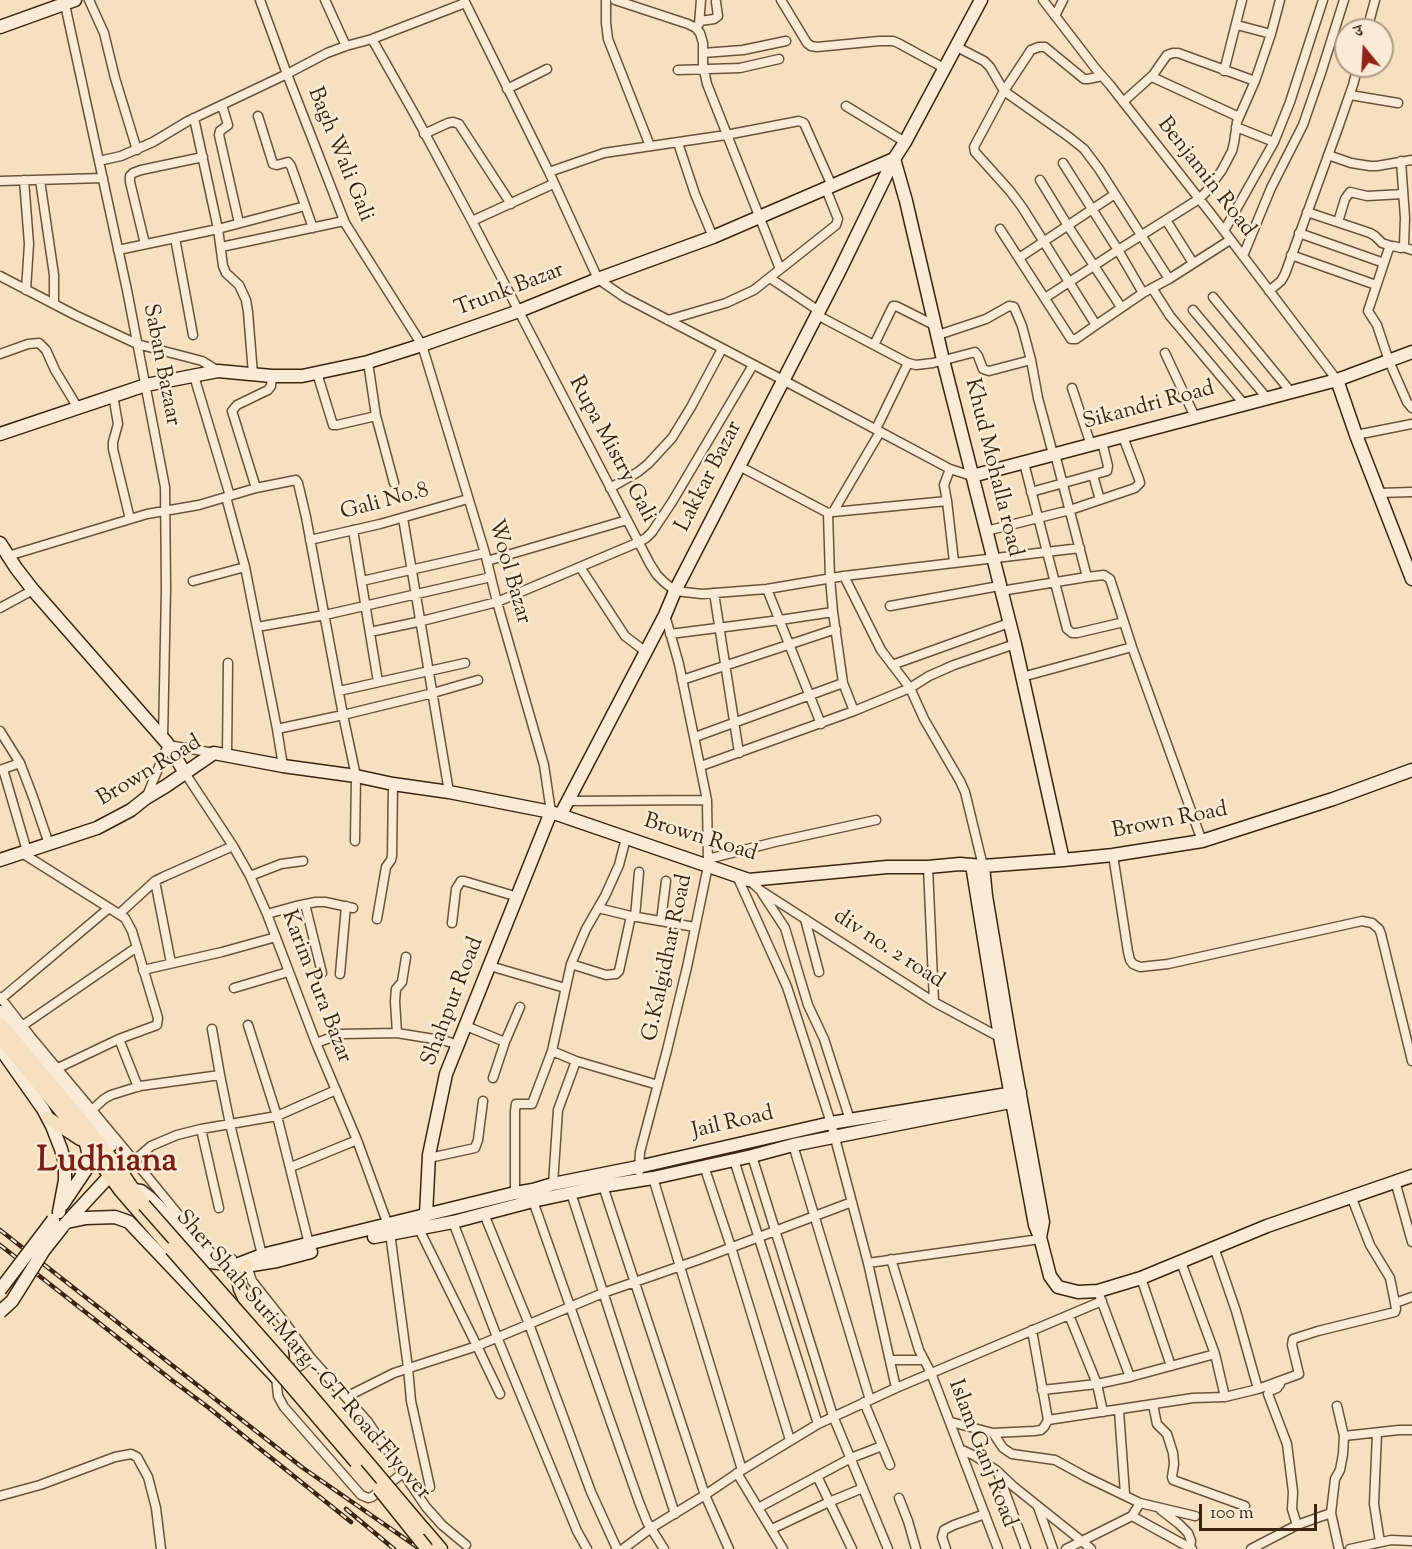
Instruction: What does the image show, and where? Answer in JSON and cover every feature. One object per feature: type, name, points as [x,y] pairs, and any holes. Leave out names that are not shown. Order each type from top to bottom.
[{"type":"main road","points":[[0,1023],[114,1171]]},
{"type":"main road","points":[[0,1037],[100,1162],[114,1171]]},
{"type":"main road","points":[[48,1118],[86,1143]]},
{"type":"main road","points":[[111,1145],[116,1151],[114,1171]]},
{"type":"main road","name":"Sher Shah Suri Marg - GT Road Flyover","points":[[114,1171],[133,1190],[441,1549]]},
{"type":"main road","name":"Sher Shah Suri Marg - GT Road Flyover","points":[[114,1171],[120,1190],[154,1239],[285,1379],[428,1549]]},
{"type":"main road","points":[[241,1268],[238,1279],[240,1289],[244,1298],[279,1343],[283,1364]]},
{"type":"street","points":[[89,0],[104,33],[136,150]]},
{"type":"street","name":"Bagh Wali Gali","points":[[260,0],[344,221],[422,345]]},
{"type":"street","points":[[325,0],[345,46]]},
{"type":"street","points":[[606,0],[605,19],[608,39],[650,146]]},
{"type":"street","points":[[615,0],[699,26],[718,16],[716,3]]},
{"type":"street","points":[[701,0],[699,26],[707,84],[780,270]]},
{"type":"street","points":[[781,0],[811,46],[893,41],[944,68]]},
{"type":"street","name":"Benjamin Road","points":[[1043,0],[1224,231],[1337,380]]},
{"type":"street","points":[[1055,16],[1063,0]]},
{"type":"street","points":[[1224,70],[1242,0]]},
{"type":"street","points":[[1045,298],[1199,199],[1212,184],[1232,151],[1239,117],[1255,81],[1280,0]]},
{"type":"street","points":[[1224,231],[1274,142],[1290,102],[1323,0]]},
{"type":"street","points":[[1243,256],[1271,188],[1303,125],[1344,0]]},
{"type":"street","points":[[1370,18],[1375,0]]},
{"type":"street","points":[[0,27],[68,1]]},
{"type":"street","name":"Saban Bazaar","points":[[68,1],[165,488],[165,742]]},
{"type":"street","points":[[99,161],[121,156],[153,142],[194,118],[327,53],[372,39],[465,1],[549,172],[598,279],[624,297],[722,349],[950,469],[972,476]]},
{"type":"street","points":[[894,159],[978,1]]},
{"type":"street","points":[[1237,26],[1271,34]]},
{"type":"street","name":"Rupa Mistry Gali","points":[[372,39],[472,221],[657,575],[675,591]]},
{"type":"street","points":[[703,53],[743,50],[786,41]]},
{"type":"street","points":[[956,46],[981,59],[987,64],[1004,91],[1084,149],[1169,279]]},
{"type":"street","points":[[1096,326],[1016,198],[974,149],[975,143],[1004,91],[1031,50],[1045,47],[1084,79],[1102,76]]},
{"type":"street","points":[[1123,102],[1152,77],[1163,58],[1173,53],[1255,81]]},
{"type":"street","points":[[678,70],[741,68],[779,59]]},
{"type":"street","points":[[507,88],[547,69]]},
{"type":"street","points":[[1152,77],[1239,117]]},
{"type":"street","points":[[1269,291],[1283,279],[1355,78]]},
{"type":"street","points":[[1350,95],[1398,104]]},
{"type":"street","points":[[222,105],[228,125],[220,131],[219,135],[239,223]]},
{"type":"street","points":[[846,106],[905,142]]},
{"type":"street","points":[[258,116],[273,164],[285,162],[290,164],[313,228]]},
{"type":"street","points":[[194,118],[218,229],[224,269],[239,285],[246,300],[253,374]]},
{"type":"street","points":[[549,172],[604,153],[802,121],[804,123],[829,188],[838,219],[836,225],[754,290],[732,301],[668,320]]},
{"type":"street","points":[[424,135],[448,123],[459,124],[511,204]]},
{"type":"street","points":[[1236,127],[1274,142]]},
{"type":"street","points":[[678,142],[695,194],[713,237]]},
{"type":"street","points":[[1328,156],[1370,166],[1412,160]]},
{"type":"street","points":[[145,244],[130,176],[141,170],[203,158]]},
{"type":"street","name":"Trunk Bazar","points":[[0,434],[146,385],[218,371],[291,377],[368,362],[519,311],[713,237],[894,159]]},
{"type":"street","name":"Lakkar Bazar","points":[[556,813],[568,801],[646,652],[894,159]]},
{"type":"street","name":"Khud Mohalla road","points":[[894,159],[1009,623],[1063,861]]},
{"type":"street","points":[[1401,161],[1405,218],[1403,247]]},
{"type":"street","points":[[1063,163],[1143,293]]},
{"type":"street","points":[[0,181],[103,178]]},
{"type":"street","points":[[24,180],[29,244],[26,290]]},
{"type":"street","points":[[40,180],[54,275],[54,304]]},
{"type":"street","points":[[1040,180],[1121,307]]},
{"type":"street","points":[[472,221],[553,184]]},
{"type":"street","points":[[1338,222],[1350,192],[1367,196],[1403,194]]},
{"type":"street","points":[[1019,258],[1115,194]]},
{"type":"street","points":[[118,250],[218,229],[305,206]]},
{"type":"street","points":[[1307,212],[1370,233],[1382,243],[1412,250]]},
{"type":"street","points":[[1166,219],[1193,263]]},
{"type":"street","points":[[220,247],[344,221]]},
{"type":"street","points":[[1000,229],[1071,339],[1076,339],[1121,307],[1230,240]]},
{"type":"street","points":[[1299,233],[1384,263]]},
{"type":"street","points":[[175,238],[193,334]]},
{"type":"street","points":[[1391,246],[1388,249],[1368,311],[1377,325],[1389,361],[1407,402],[1412,408]]},
{"type":"street","points":[[1291,255],[1376,285]]},
{"type":"street","points":[[0,276],[137,344],[202,361],[218,371]]},
{"type":"street","points":[[770,278],[818,313],[908,363],[921,364],[975,352],[983,369],[988,371],[1031,360]]},
{"type":"street","points":[[1152,288],[1170,316],[1244,404]]},
{"type":"street","points":[[1213,297],[1291,392]]},
{"type":"street","points":[[874,345],[893,306],[937,330],[975,323],[1009,306],[1015,308],[1031,360],[1038,398],[1087,577]]},
{"type":"street","points":[[1193,310],[1267,398]]},
{"type":"street","points":[[0,354],[28,344],[39,343],[46,350],[78,408]]},
{"type":"street","name":"Wool Bazar","points":[[422,345],[486,557],[556,813]]},
{"type":"street","points":[[610,488],[648,464],[672,438],[692,407],[722,349]]},
{"type":"street","name":"Sikandri Road","points":[[972,476],[1337,380],[1412,352]]},
{"type":"street","points":[[1165,353],[1195,417]]},
{"type":"street","points":[[368,362],[376,416],[394,483]]},
{"type":"street","points":[[854,711],[843,683],[833,612],[830,578],[830,513],[878,430],[908,363]]},
{"type":"street","points":[[370,632],[497,602],[639,542],[652,532],[672,502],[753,365]]},
{"type":"street","points":[[317,373],[333,425],[376,416]]},
{"type":"street","points":[[194,376],[245,567],[283,766]]},
{"type":"street","points":[[256,488],[232,411],[237,405],[268,390],[272,376]]},
{"type":"street","points":[[1337,380],[1412,579]]},
{"type":"street","points":[[1031,492],[1108,470],[1072,388]]},
{"type":"street","points":[[118,394],[118,424],[113,442],[130,519]]},
{"type":"street","points":[[1356,435],[1412,424]]},
{"type":"street","points":[[986,531],[1070,510],[1135,488],[1140,483],[1139,478],[1123,437]]},
{"type":"street","points":[[1024,463],[1065,626],[1072,633],[1124,622]]},
{"type":"street","points":[[739,466],[830,513],[947,501]]},
{"type":"street","points":[[950,469],[944,485],[954,562]]},
{"type":"street","points":[[1093,476],[1100,500]]},
{"type":"street","points":[[8,556],[130,519],[166,510],[192,507],[293,479],[297,481],[356,776],[355,841]]},
{"type":"street","points":[[1379,493],[1412,492]]},
{"type":"street","name":"Gali No.8","points":[[310,540],[404,518],[468,499]]},
{"type":"street","points":[[404,518],[449,792]]},
{"type":"street","points":[[362,581],[486,557],[627,519]]},
{"type":"street","points":[[353,530],[378,682]]},
{"type":"street","points":[[0,543],[33,590],[165,742],[185,773]]},
{"type":"street","points":[[675,591],[702,594],[767,589],[844,576],[1080,548]]},
{"type":"street","points":[[193,581],[245,567]]},
{"type":"street","points":[[580,567],[625,636],[646,652]]},
{"type":"street","points":[[890,606],[1087,577],[1104,575],[1108,578],[1202,841]]},
{"type":"street","points":[[844,576],[881,650],[910,688],[924,719],[963,787],[977,865],[1000,1037],[1016,1097]]},
{"type":"street","points":[[257,627],[325,615],[491,577]]},
{"type":"street","points":[[767,589],[822,724]]},
{"type":"street","points":[[0,608],[33,590]]},
{"type":"street","points":[[714,593],[739,753]]},
{"type":"street","points":[[670,634],[833,612]]},
{"type":"street","name":"G.Kalgidhar Road","points":[[639,1180],[640,1152],[668,1050],[708,863],[707,800],[695,736],[665,615]]},
{"type":"street","points":[[892,664],[1009,623]]},
{"type":"street","points":[[682,680],[836,629]]},
{"type":"street","points":[[700,766],[822,724],[910,688],[928,676],[954,665],[1014,644]]},
{"type":"street","points":[[1022,677],[1132,647]]},
{"type":"street","points":[[227,755],[228,663]]},
{"type":"street","points":[[339,691],[465,663]]},
{"type":"street","points":[[277,729],[343,715],[478,680]]},
{"type":"street","points":[[695,736],[843,683]]},
{"type":"street","points":[[0,731],[20,764],[50,844]]},
{"type":"street","points":[[165,742],[214,753]]},
{"type":"street","points":[[146,798],[165,742]]},
{"type":"street","name":"Brown Road","points":[[0,860],[97,828],[131,810],[214,753],[449,792],[556,813],[626,838],[708,863],[743,878],[887,867],[1063,861],[1202,841],[1333,799],[1412,770]]},
{"type":"street","points":[[20,764],[1,770],[25,852],[125,918],[132,931],[158,1023],[157,1026],[119,1039],[58,1068]]},
{"type":"street","name":"Karim Pura Bazar","points":[[185,773],[233,846],[267,914],[316,1043],[357,1140],[389,1229],[411,1401],[430,1487]]},
{"type":"street","points":[[377,919],[386,867],[392,856],[393,784]]},
{"type":"street","points":[[568,801],[707,800]]},
{"type":"street","name":"Shahpur Road","points":[[426,1215],[429,1158],[446,1074],[518,897],[556,813]]},
{"type":"street","points":[[708,863],[775,842],[876,820]]},
{"type":"street","points":[[515,1193],[515,1105],[532,1104],[552,1051],[571,964],[619,865],[626,838]]},
{"type":"street","points":[[119,914],[156,881],[171,872],[233,846]]},
{"type":"street","points":[[1113,855],[1128,952],[1133,964],[1140,967],[1167,964],[1362,921],[1372,923],[1381,934],[1412,1061]]},
{"type":"street","points":[[249,876],[281,864],[303,861]]},
{"type":"street","points":[[977,865],[986,896],[1011,1045],[1016,1097],[1035,1225],[1054,1284],[1063,1290],[1100,1296]]},
{"type":"street","points":[[928,867],[934,1002]]},
{"type":"street","points":[[571,964],[606,975],[616,975],[619,972],[633,916],[639,872]]},
{"type":"street","points":[[743,878],[786,987],[835,1136],[897,1388]]},
{"type":"street","name":"div no. 2 road","points":[[743,878],[934,1002],[1011,1045]]},
{"type":"street","points":[[156,881],[171,963]]},
{"type":"street","points":[[452,923],[456,889],[461,881],[518,897]]},
{"type":"street","points":[[661,921],[666,881]]},
{"type":"street","points":[[760,890],[785,928],[808,1005],[824,1039],[850,1120]]},
{"type":"street","points":[[267,914],[305,904],[325,902],[350,907],[340,974]]},
{"type":"street","points":[[305,904],[322,974]]},
{"type":"street","points":[[109,908],[1,998],[204,1246],[215,1256],[234,1259],[311,1358],[368,1422],[426,1507],[442,1525],[466,1545]]},
{"type":"street","points":[[598,908],[695,927]]},
{"type":"street","points":[[805,919],[819,972]]},
{"type":"street","points":[[143,970],[276,937]]},
{"type":"street","points":[[22,1026],[137,947]]},
{"type":"street","points":[[397,1034],[394,1001],[396,988],[402,982],[406,957]]},
{"type":"street","points":[[490,966],[565,988]]},
{"type":"street","points":[[234,988],[288,972]]},
{"type":"street","points":[[493,1078],[520,1007]]},
{"type":"street","points":[[0,1012],[111,1145]]},
{"type":"street","points":[[248,1025],[277,1116],[309,1244]]},
{"type":"street","points":[[466,1026],[505,1042]]},
{"type":"street","points":[[212,1029],[230,1124],[262,1255]]},
{"type":"street","points":[[316,1043],[341,1034],[397,1034],[446,1041],[458,1045]]},
{"type":"street","points":[[119,1039],[138,1087]]},
{"type":"street","points":[[0,1048],[48,1118],[61,1149],[65,1163],[62,1215]]},
{"type":"street","points":[[552,1051],[658,1085]]},
{"type":"street","points":[[553,1184],[558,1110],[576,1060]]},
{"type":"street","points":[[93,1109],[111,1095],[138,1087],[220,1075]]},
{"type":"street","points":[[135,1160],[151,1146],[162,1141],[201,1129],[277,1116],[336,1090]]},
{"type":"street","name":"Jail Road","points":[[241,1268],[277,1261],[389,1229],[426,1215],[553,1184],[831,1123],[894,1118],[1016,1097]]},
{"type":"street","points":[[429,1158],[475,1148],[483,1101]]},
{"type":"street","name":"Jail Road","points":[[241,1268],[262,1255],[309,1244],[389,1229],[453,1222],[533,1201],[752,1156],[835,1136],[894,1118]]},
{"type":"street","points":[[201,1129],[219,1208]]},
{"type":"street","points":[[291,1167],[357,1140]]},
{"type":"street","points":[[0,1312],[12,1301],[44,1250],[87,1168],[90,1161],[86,1143]]},
{"type":"street","points":[[793,1145],[867,1401],[890,1465]]},
{"type":"street","points":[[752,1156],[833,1416],[888,1549]]},
{"type":"street","points":[[734,1160],[818,1424]]},
{"type":"street","points":[[0,1290],[62,1215],[100,1162]]},
{"type":"street","points":[[704,1166],[790,1440]]},
{"type":"street","points":[[62,1215],[114,1171]]},
{"type":"street","points":[[623,1549],[651,1528],[739,1471],[833,1416],[1069,1315],[1100,1296],[1141,1278],[1267,1226],[1412,1176]]},
{"type":"street","points":[[653,1178],[739,1471],[783,1549]]},
{"type":"street","points":[[1395,1181],[1412,1242]]},
{"type":"street","points":[[603,1186],[705,1495],[729,1549]]},
{"type":"street","points":[[133,1190],[141,1191],[150,1198],[210,1262],[241,1268]]},
{"type":"street","points":[[571,1193],[675,1514]]},
{"type":"street","points":[[1048,1420],[1198,1398],[1226,1397],[1258,1389],[1300,1373],[1292,1344],[1293,1339],[1393,1313],[1396,1309],[1390,1278],[1370,1245],[1351,1196]]},
{"type":"street","points":[[533,1201],[643,1514],[664,1549]]},
{"type":"street","points":[[346,1396],[394,1373],[477,1346],[603,1293],[852,1202]]},
{"type":"street","points":[[484,1214],[529,1324],[591,1492],[617,1549]]},
{"type":"street","points":[[62,1215],[86,1218],[115,1216],[129,1222],[154,1239],[279,1378],[278,1396],[284,1407],[361,1495],[372,1497],[403,1473]]},
{"type":"street","points":[[453,1222],[497,1337],[577,1531],[587,1549]]},
{"type":"street","points":[[418,1227],[500,1394]]},
{"type":"street","points":[[868,1263],[1040,1238]]},
{"type":"street","points":[[1214,1248],[1236,1311],[1258,1389]]},
{"type":"street","name":"Islam Ganj Road","points":[[891,1259],[919,1350],[951,1422],[998,1549]]},
{"type":"street","points":[[1181,1262],[1215,1354],[1226,1397]]},
{"type":"street","points":[[1141,1278],[1171,1366]]},
{"type":"street","points":[[1100,1296],[1130,1377]]},
{"type":"street","points":[[1395,1304],[1412,1298]]},
{"type":"street","points":[[1069,1315],[1097,1384],[1103,1412]]},
{"type":"street","points":[[951,1422],[993,1433],[1041,1430],[1048,1423],[1032,1330]]},
{"type":"street","points":[[1042,1390],[1097,1384],[1215,1354]]},
{"type":"street","points":[[279,1378],[311,1358]]},
{"type":"street","points":[[890,1360],[924,1360]]},
{"type":"street","points":[[1280,1381],[1277,1388],[1269,1391],[1268,1394],[1287,1444],[1293,1509],[1297,1525]]},
{"type":"street","points":[[1153,1405],[1158,1424],[1167,1434],[1173,1449],[1173,1480],[1245,1506]]},
{"type":"street","points":[[1337,1406],[1344,1436],[1343,1454],[1340,1470],[1335,1479],[1331,1513],[1339,1549]]},
{"type":"street","points":[[1119,1410],[1125,1494]]},
{"type":"street","points":[[1344,1436],[1412,1430]]},
{"type":"street","points":[[993,1433],[1003,1448],[1012,1454],[1055,1460],[1140,1503],[1195,1516]]},
{"type":"street","points":[[1377,1433],[1374,1504],[1380,1542]]},
{"type":"street","points":[[758,1508],[850,1458],[882,1446]]},
{"type":"street","points":[[960,1449],[996,1470],[1091,1549]]},
{"type":"street","points":[[0,1496],[40,1485],[115,1456],[131,1454],[137,1457],[148,1477],[156,1508],[160,1549]]},
{"type":"street","points":[[996,1470],[1026,1549]]},
{"type":"street","points":[[817,1476],[852,1549]]},
{"type":"street","points":[[772,1529],[863,1488]]},
{"type":"street","points":[[899,1498],[916,1549]]},
{"type":"street","points":[[1066,1549],[1132,1516],[1140,1503]]},
{"type":"street","points":[[1038,1507],[1053,1549]]},
{"type":"street","points":[[1132,1516],[1191,1548],[1188,1533],[1158,1508]]},
{"type":"street","points":[[1251,1549],[1297,1525],[1331,1513]]},
{"type":"street","points":[[946,1549],[942,1537],[944,1530],[985,1514]]},
{"type":"street","points":[[1350,1549],[1391,1540],[1412,1540]]},
{"type":"railway","points":[[0,1230],[303,1468],[420,1549]]},
{"type":"railway","points":[[0,1245],[351,1522]]},
{"type":"railway","points":[[346,1509],[394,1549]]},
{"type":"district","name":"Ludhiana","points":[[107,1164]]}]
